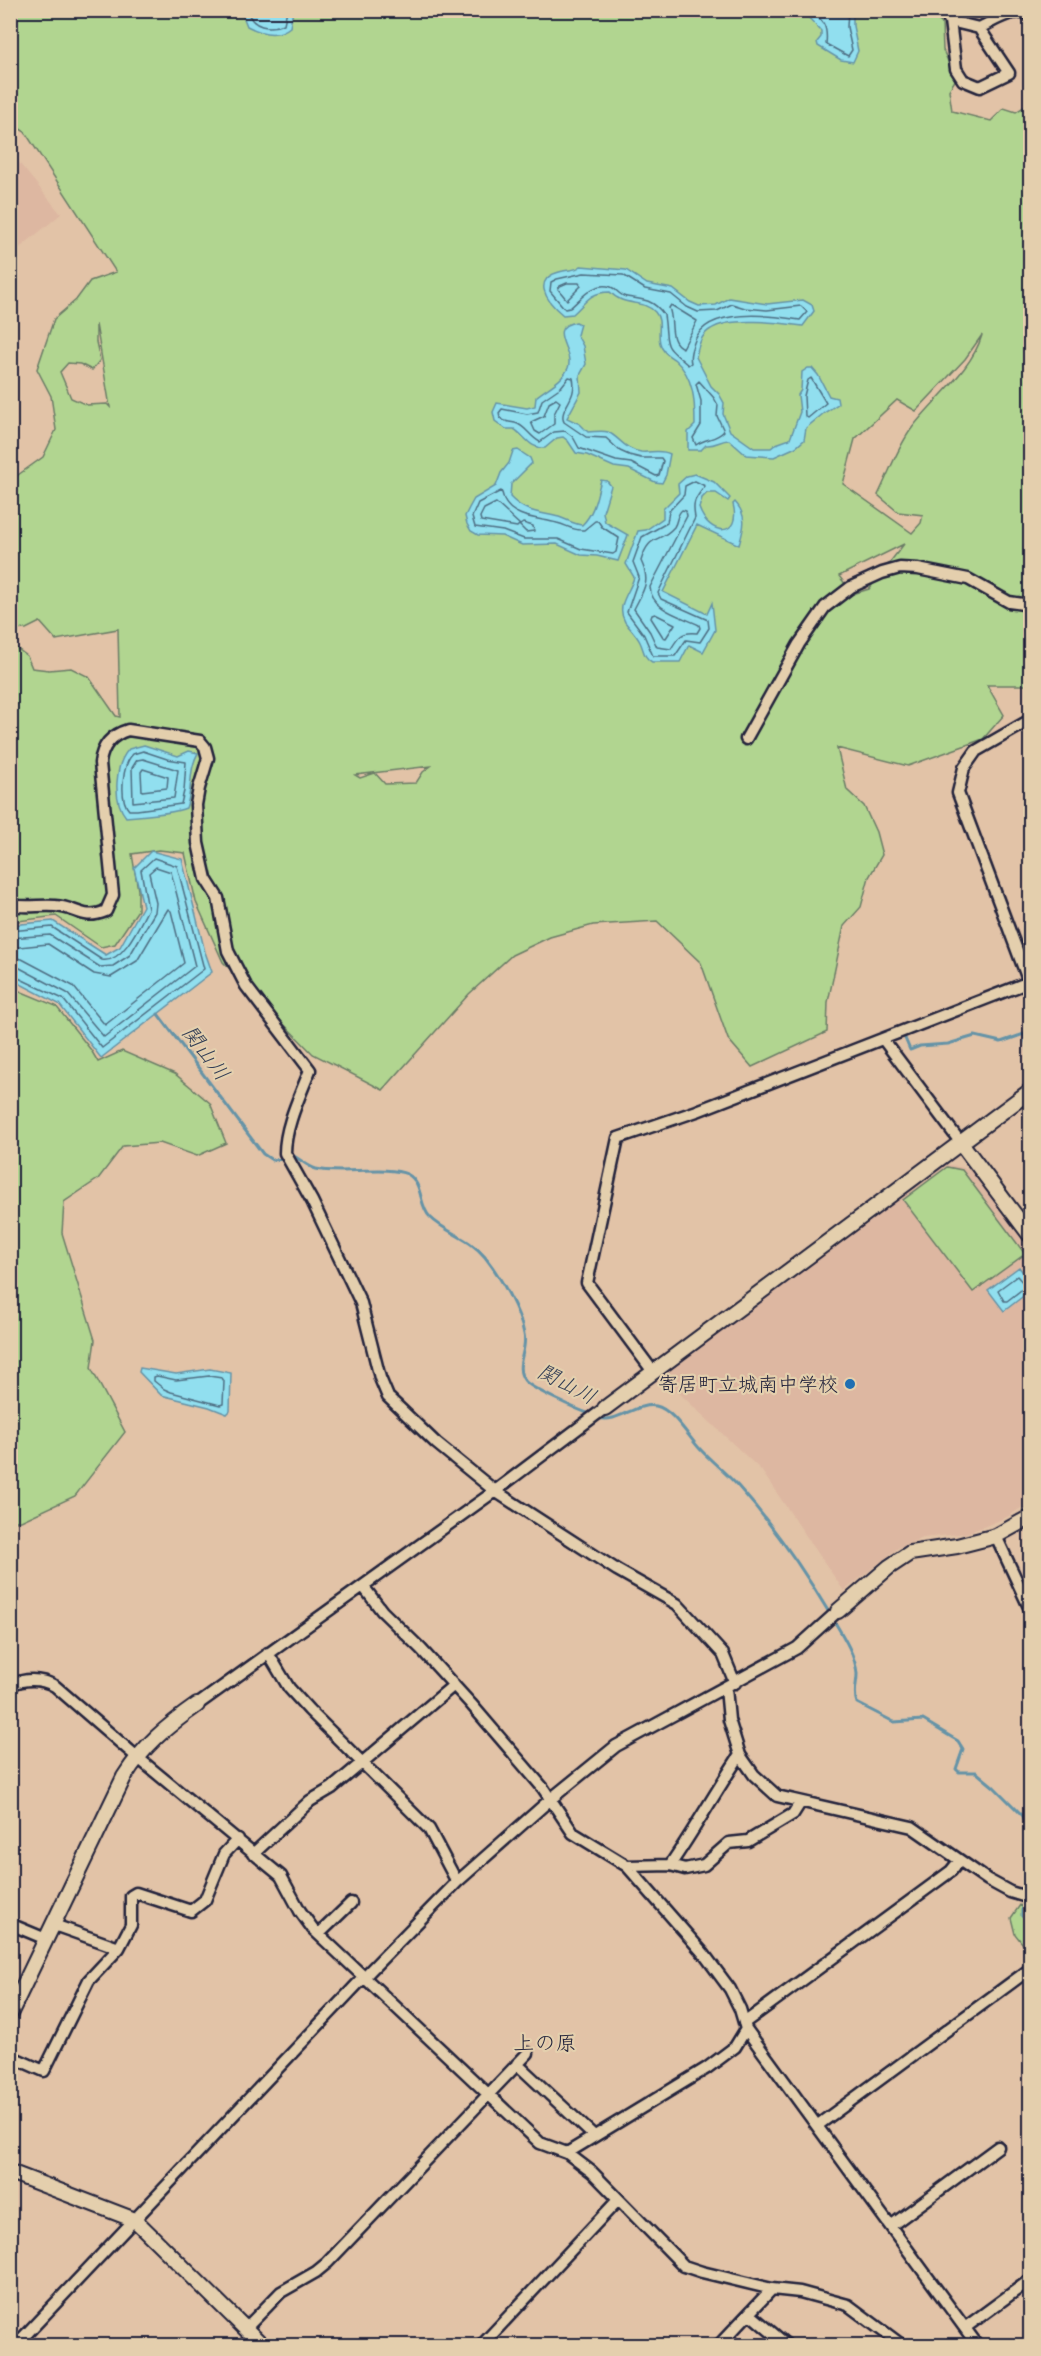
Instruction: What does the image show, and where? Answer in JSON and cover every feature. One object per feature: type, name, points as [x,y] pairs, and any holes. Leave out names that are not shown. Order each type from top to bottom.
[{"type":"street","points":[[943,10],[950,21],[956,69],[963,80],[980,87],[1009,73],[978,28]]},
{"type":"street","points":[[950,21],[978,28],[1013,12],[1021,11],[1030,15]]},
{"type":"street","points":[[746,739],[800,644],[825,607],[851,587],[882,573],[900,568],[918,569],[968,579],[1008,602],[1030,605]]},
{"type":"street","points":[[654,1373],[587,1283],[618,1138],[1030,984],[958,794],[964,768],[976,751],[1030,720]]},
{"type":"street","points":[[10,906],[21,908],[57,906],[85,916],[97,915],[106,911],[113,895],[100,763],[102,752],[112,738],[120,732],[132,730],[200,741],[205,747],[208,758],[198,788],[196,805],[198,843],[206,879],[218,898],[228,951],[246,986],[310,1070],[295,1108],[285,1153],[312,1201],[361,1303],[380,1378],[388,1396],[436,1443],[495,1491],[617,1570],[677,1604],[723,1654],[730,1685],[729,1720],[740,1755],[754,1775],[777,1796],[912,1827],[959,1861],[1010,1892],[1030,1898]]},
{"type":"street","points":[[883,1039],[1030,1234]]},
{"type":"street","points":[[10,2013],[124,1777],[136,1757],[169,1725],[495,1491],[1030,1091]]},
{"type":"street","points":[[15,2346],[457,1882],[552,1798],[616,1746],[797,1648],[889,1566],[910,1553],[957,1546],[996,1536],[1030,1517]]},
{"type":"street","points":[[996,1536],[1030,1609]]},
{"type":"street","points":[[363,1586],[382,1611],[454,1685],[552,1798],[573,1833],[627,1866],[704,1954],[726,1983],[740,2009],[745,2026],[978,2346]]},
{"type":"street","points":[[268,1653],[289,1688],[429,1829],[457,1882]]},
{"type":"street","points":[[10,1685],[29,1680],[40,1680],[55,1686],[136,1757],[281,1876],[300,1911],[319,1934],[540,2143],[567,2153],[592,2172],[684,2266],[772,2289],[800,2292],[848,2305],[903,2346]]},
{"type":"street","points":[[253,1854],[310,1801],[332,1788],[454,1685]]},
{"type":"street","points":[[670,1865],[699,1823],[714,1793],[740,1755]]},
{"type":"street","points":[[627,1866],[670,1865],[685,1869],[704,1865],[729,1843],[748,1841],[784,1820],[793,1814],[800,1803]]},
{"type":"street","points":[[10,2056],[44,2071],[89,1980],[118,1948],[131,1925],[130,1896],[136,1893],[191,1911],[205,1899],[225,1854],[238,1839]]},
{"type":"street","points":[[567,2153],[707,2068],[735,2047],[745,2026],[951,1871],[959,1861]]},
{"type":"street","points":[[319,1934],[351,1903]]},
{"type":"street","points":[[10,1924],[46,1939]]},
{"type":"street","points":[[54,1925],[118,1948]]},
{"type":"street","points":[[818,2125],[1030,1969]]},
{"type":"street","points":[[246,2328],[280,2292],[316,2272],[327,2263],[528,2053]]},
{"type":"street","points":[[518,2064],[594,2136]]},
{"type":"street","points":[[892,2225],[998,2147]]},
{"type":"street","points":[[10,2172],[135,2220],[246,2328],[257,2344]]},
{"type":"street","points":[[482,2346],[618,2200]]},
{"type":"street","points":[[966,2327],[1030,2280]]},
{"type":"street","points":[[717,2346],[772,2289]]},
{"type":"street","points":[[750,2314],[788,2346]]},
{"type":"shaded area","points":[[11,153],[61,214],[10,255]]},
{"type":"shaded area","name":"寄居町立城南中学校","points":[[946,1164],[969,1169],[1030,1251],[1030,1502],[1007,1517],[966,1533],[923,1538],[898,1548],[844,1591],[761,1470],[662,1377]]},
{"type":"green space","points":[[11,11],[929,11],[942,24],[943,50],[956,79],[949,90],[952,111],[991,121],[1004,108],[1016,112],[1030,103],[1030,685],[987,685],[1004,715],[983,739],[908,766],[837,748],[847,790],[864,806],[876,832],[882,855],[869,877],[861,907],[844,926],[828,1002],[827,1032],[752,1067],[728,1039],[701,963],[657,921],[593,925],[550,937],[512,955],[469,994],[383,1090],[313,1054],[223,962],[196,902],[185,853],[159,850],[132,854],[138,890],[138,910],[115,944],[101,947],[56,916],[11,922],[11,644],[27,656],[32,668],[49,670],[71,668],[89,677],[116,716],[120,717],[118,629],[56,640],[40,622],[26,629],[13,630],[11,634],[11,486],[18,475],[43,457],[56,430],[51,396],[37,369],[54,319],[76,300],[90,281],[116,272],[25,132],[11,123]],"holes":[[[96,324],[110,407],[107,404],[87,405],[71,398],[60,372],[68,363],[80,364],[92,370],[100,360],[96,342]],[[982,335],[970,361],[907,436],[878,495],[898,512],[923,515],[921,523],[912,533],[843,484],[855,439],[897,400],[916,411],[965,359]],[[904,544],[869,589],[853,594],[839,576]],[[431,766],[423,772],[416,783],[385,784],[375,773],[360,778],[355,775]]]},
{"type":"green space","points":[[10,987],[56,1006],[98,1062],[122,1051],[175,1074],[210,1103],[226,1143],[197,1156],[160,1143],[123,1146],[98,1179],[64,1202],[62,1233],[95,1340],[91,1368],[125,1432],[75,1496],[21,1521],[10,1521]]},
{"type":"green space","points":[[947,1167],[962,1170],[1025,1254],[973,1292],[903,1200]]},
{"type":"green space","points":[[1020,1905],[1030,1913],[1030,1953],[1015,1934],[1011,1918]]},
{"type":"water","points":[[241,11],[293,11],[290,27],[274,33],[257,31],[247,26]]},
{"type":"water","points":[[797,11],[853,11],[853,26],[858,51],[853,62],[841,60],[818,46],[821,31],[809,18]]},
{"type":"water","points":[[581,266],[626,270],[647,284],[673,289],[699,306],[716,305],[729,298],[767,304],[803,300],[812,305],[814,311],[803,326],[782,323],[730,323],[711,329],[700,341],[696,357],[711,386],[724,403],[723,414],[730,431],[754,448],[771,448],[790,439],[800,412],[798,395],[801,390],[802,372],[808,368],[812,368],[818,375],[829,396],[837,398],[838,404],[806,428],[804,440],[796,447],[774,457],[746,455],[729,440],[706,445],[701,450],[688,450],[688,432],[695,425],[692,390],[686,374],[661,346],[659,319],[655,312],[644,305],[621,300],[610,292],[603,292],[592,296],[573,314],[563,315],[547,297],[544,284],[547,279],[553,274]]},
{"type":"water","points":[[576,322],[580,324],[577,335],[583,346],[586,364],[580,375],[581,392],[567,418],[580,424],[588,432],[608,432],[635,451],[670,454],[662,483],[655,482],[629,469],[614,467],[587,455],[576,453],[563,437],[557,438],[545,448],[540,448],[528,442],[514,429],[506,429],[495,421],[493,412],[497,403],[527,408],[535,406],[536,397],[562,377],[568,368],[569,361],[561,334],[562,329]]},
{"type":"water","points":[[518,450],[530,458],[532,463],[511,484],[510,497],[521,506],[533,511],[582,525],[592,510],[601,480],[607,481],[611,486],[603,512],[605,522],[628,535],[618,561],[581,555],[557,544],[522,545],[502,536],[478,535],[471,531],[465,516],[474,499],[496,486],[513,451]]},
{"type":"water","points":[[695,474],[714,482],[730,498],[728,501],[716,493],[707,493],[702,498],[699,508],[704,518],[717,528],[723,530],[729,528],[735,515],[733,504],[735,502],[742,512],[744,522],[742,533],[739,545],[697,525],[663,592],[707,614],[712,603],[715,630],[703,652],[689,645],[680,662],[652,662],[645,656],[638,639],[622,616],[622,605],[634,577],[626,564],[638,531],[646,530],[663,518],[663,509],[679,493],[678,484],[687,476]]},
{"type":"water","points":[[144,745],[178,756],[189,751],[198,753],[193,766],[186,808],[166,813],[126,817],[117,792],[118,773],[129,749]]},
{"type":"water","points":[[151,851],[182,859],[212,972],[101,1058],[59,1004],[11,979],[11,925],[53,921],[106,955],[120,947],[143,906],[134,868]]},
{"type":"water","points":[[1019,1267],[1030,1282],[1030,1291],[1004,1311],[988,1290]]},
{"type":"water","points":[[140,1368],[176,1374],[210,1369],[231,1373],[230,1411],[227,1414],[161,1395],[139,1372]]},
{"type":"waterway","name":"関山川","points":[[158,1014],[263,1154],[272,1160],[284,1159]]},
{"type":"waterway","points":[[893,1040],[904,1036],[910,1050],[920,1046],[948,1044],[975,1036],[1001,1042],[1024,1034],[1030,1058]]},
{"type":"waterway","name":"関山川","points":[[290,1156],[292,1155],[310,1167],[326,1171],[388,1170],[398,1171],[412,1178],[419,1188],[426,1212],[430,1217],[479,1250],[509,1294],[524,1334],[520,1370],[525,1381],[545,1394],[590,1414]]},
{"type":"waterway","name":"関山川","points":[[599,1418],[613,1418],[649,1406],[656,1406],[668,1412],[763,1516],[798,1564],[830,1614]]},
{"type":"waterway","name":"関山川","points":[[833,1619],[854,1660],[857,1674],[855,1692],[857,1703],[894,1722],[923,1720],[958,1741],[963,1749],[956,1769],[959,1772],[976,1772],[1023,1816],[1027,1827],[1028,1851],[1025,1861],[1030,1881]]},
{"type":"waterway","name":"関山川","points":[[1028,1900],[1022,1910],[1022,1916],[1030,1922]]},
{"type":"place","name":"寄居町立城南中学校","points":[[850,1384]]},
{"type":"district","name":"上の原","points":[[545,2043]]}]
